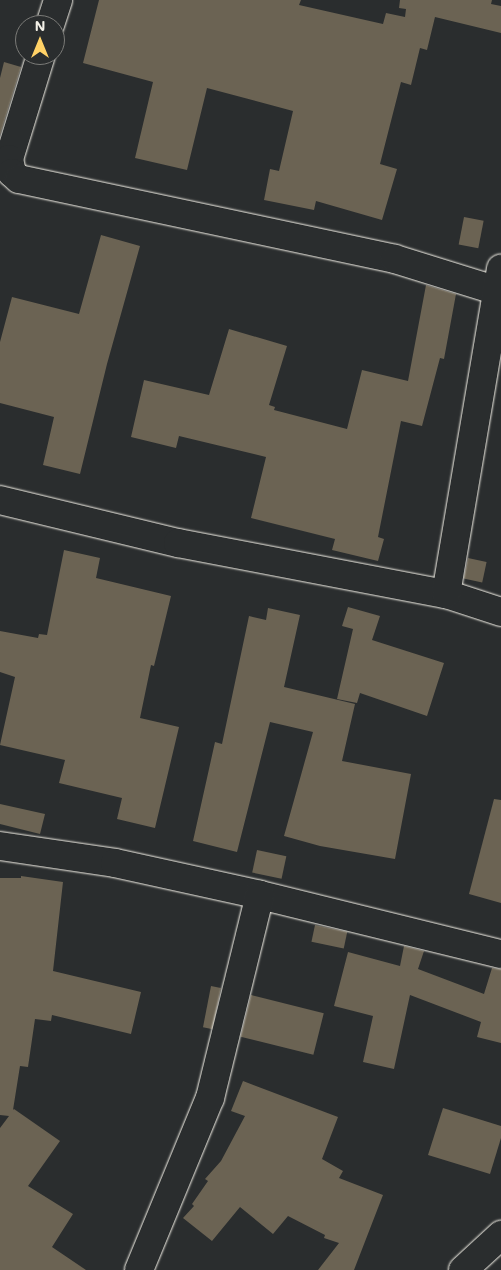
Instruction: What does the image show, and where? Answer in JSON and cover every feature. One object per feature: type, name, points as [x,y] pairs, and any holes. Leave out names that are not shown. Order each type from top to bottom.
[{"type":"street","points":[[53,15],[58,0]]},
{"type":"street","points":[[38,65],[9,160],[12,173],[19,179],[395,259],[500,284],[446,594]]},
{"type":"street","points":[[0,500],[178,543],[446,594],[501,612]]},
{"type":"street","points":[[0,846],[115,863],[501,954]]},
{"type":"street","points":[[139,1270],[210,1098],[260,896]]},
{"type":"street","points":[[463,1270],[501,1235]]},
{"type":"building","points":[[99,0],[301,0],[299,5],[383,24],[386,13],[405,17],[406,9],[399,8],[400,0],[492,0],[491,4],[501,6],[501,33],[435,17],[427,50],[420,48],[411,85],[401,82],[380,164],[397,169],[382,220],[316,201],[314,210],[264,200],[270,169],[279,171],[293,111],[207,88],[187,170],[135,158],[153,82],[83,63]]},
{"type":"building","points":[[4,62],[21,67],[0,135],[0,78]]},
{"type":"building","points":[[464,217],[484,221],[478,248],[459,244]]},
{"type":"building","points":[[101,235],[140,246],[107,364],[80,474],[43,465],[54,417],[0,403],[0,342],[12,297],[79,314]]},
{"type":"building","points":[[426,285],[456,294],[444,359],[440,358],[422,426],[401,421],[378,537],[384,539],[378,561],[332,550],[335,539],[251,518],[266,457],[179,436],[176,448],[131,437],[144,380],[209,395],[229,329],[287,346],[269,405],[275,407],[274,410],[347,429],[362,370],[408,381]]},
{"type":"building","points":[[64,550],[100,558],[96,578],[171,596],[154,666],[151,665],[140,718],[179,727],[155,828],[117,819],[122,798],[59,783],[65,760],[0,745],[15,677],[0,672],[0,631],[38,638],[39,634],[47,635]]},
{"type":"building","points":[[468,558],[487,562],[482,582],[464,579]]},
{"type":"building","points":[[348,607],[380,616],[372,640],[444,663],[427,716],[360,693],[357,703],[337,699],[353,629],[342,626]]},
{"type":"building","points":[[268,608],[300,615],[284,687],[355,704],[342,761],[411,774],[395,859],[320,846],[284,836],[313,732],[270,722],[237,852],[193,841],[215,742],[222,744],[249,616],[266,620]]},
{"type":"building","points":[[494,799],[501,800],[501,903],[469,894]]},
{"type":"building","points":[[0,804],[45,814],[40,834],[0,824]]},
{"type":"building","points":[[257,850],[286,856],[282,879],[252,872]]},
{"type":"building","points":[[21,876],[63,882],[53,971],[141,992],[131,1034],[52,1015],[51,1021],[35,1019],[28,1067],[20,1066],[13,1110],[60,1141],[28,1186],[73,1214],[52,1247],[86,1270],[0,1270],[0,1128],[9,1116],[0,1115],[0,878],[21,878]]},
{"type":"building","points":[[315,925],[347,932],[344,948],[311,942]]},
{"type":"building","points":[[404,946],[424,951],[418,969],[484,994],[492,968],[501,969],[501,1043],[477,1037],[481,1022],[410,995],[394,1069],[363,1062],[373,1016],[334,1006],[348,952],[400,966]]},
{"type":"building","points":[[211,986],[221,988],[213,1029],[203,1027]]},
{"type":"building","points":[[251,995],[324,1013],[313,1055],[241,1037]]},
{"type":"building","points":[[243,1081],[338,1117],[322,1159],[343,1171],[339,1178],[383,1195],[354,1270],[318,1270],[339,1243],[324,1238],[325,1235],[288,1216],[273,1234],[240,1207],[212,1241],[183,1218],[194,1206],[192,1204],[208,1181],[205,1179],[221,1161],[245,1116],[231,1111]]},
{"type":"building","points":[[443,1108],[501,1126],[501,1138],[490,1174],[428,1155]]}]
